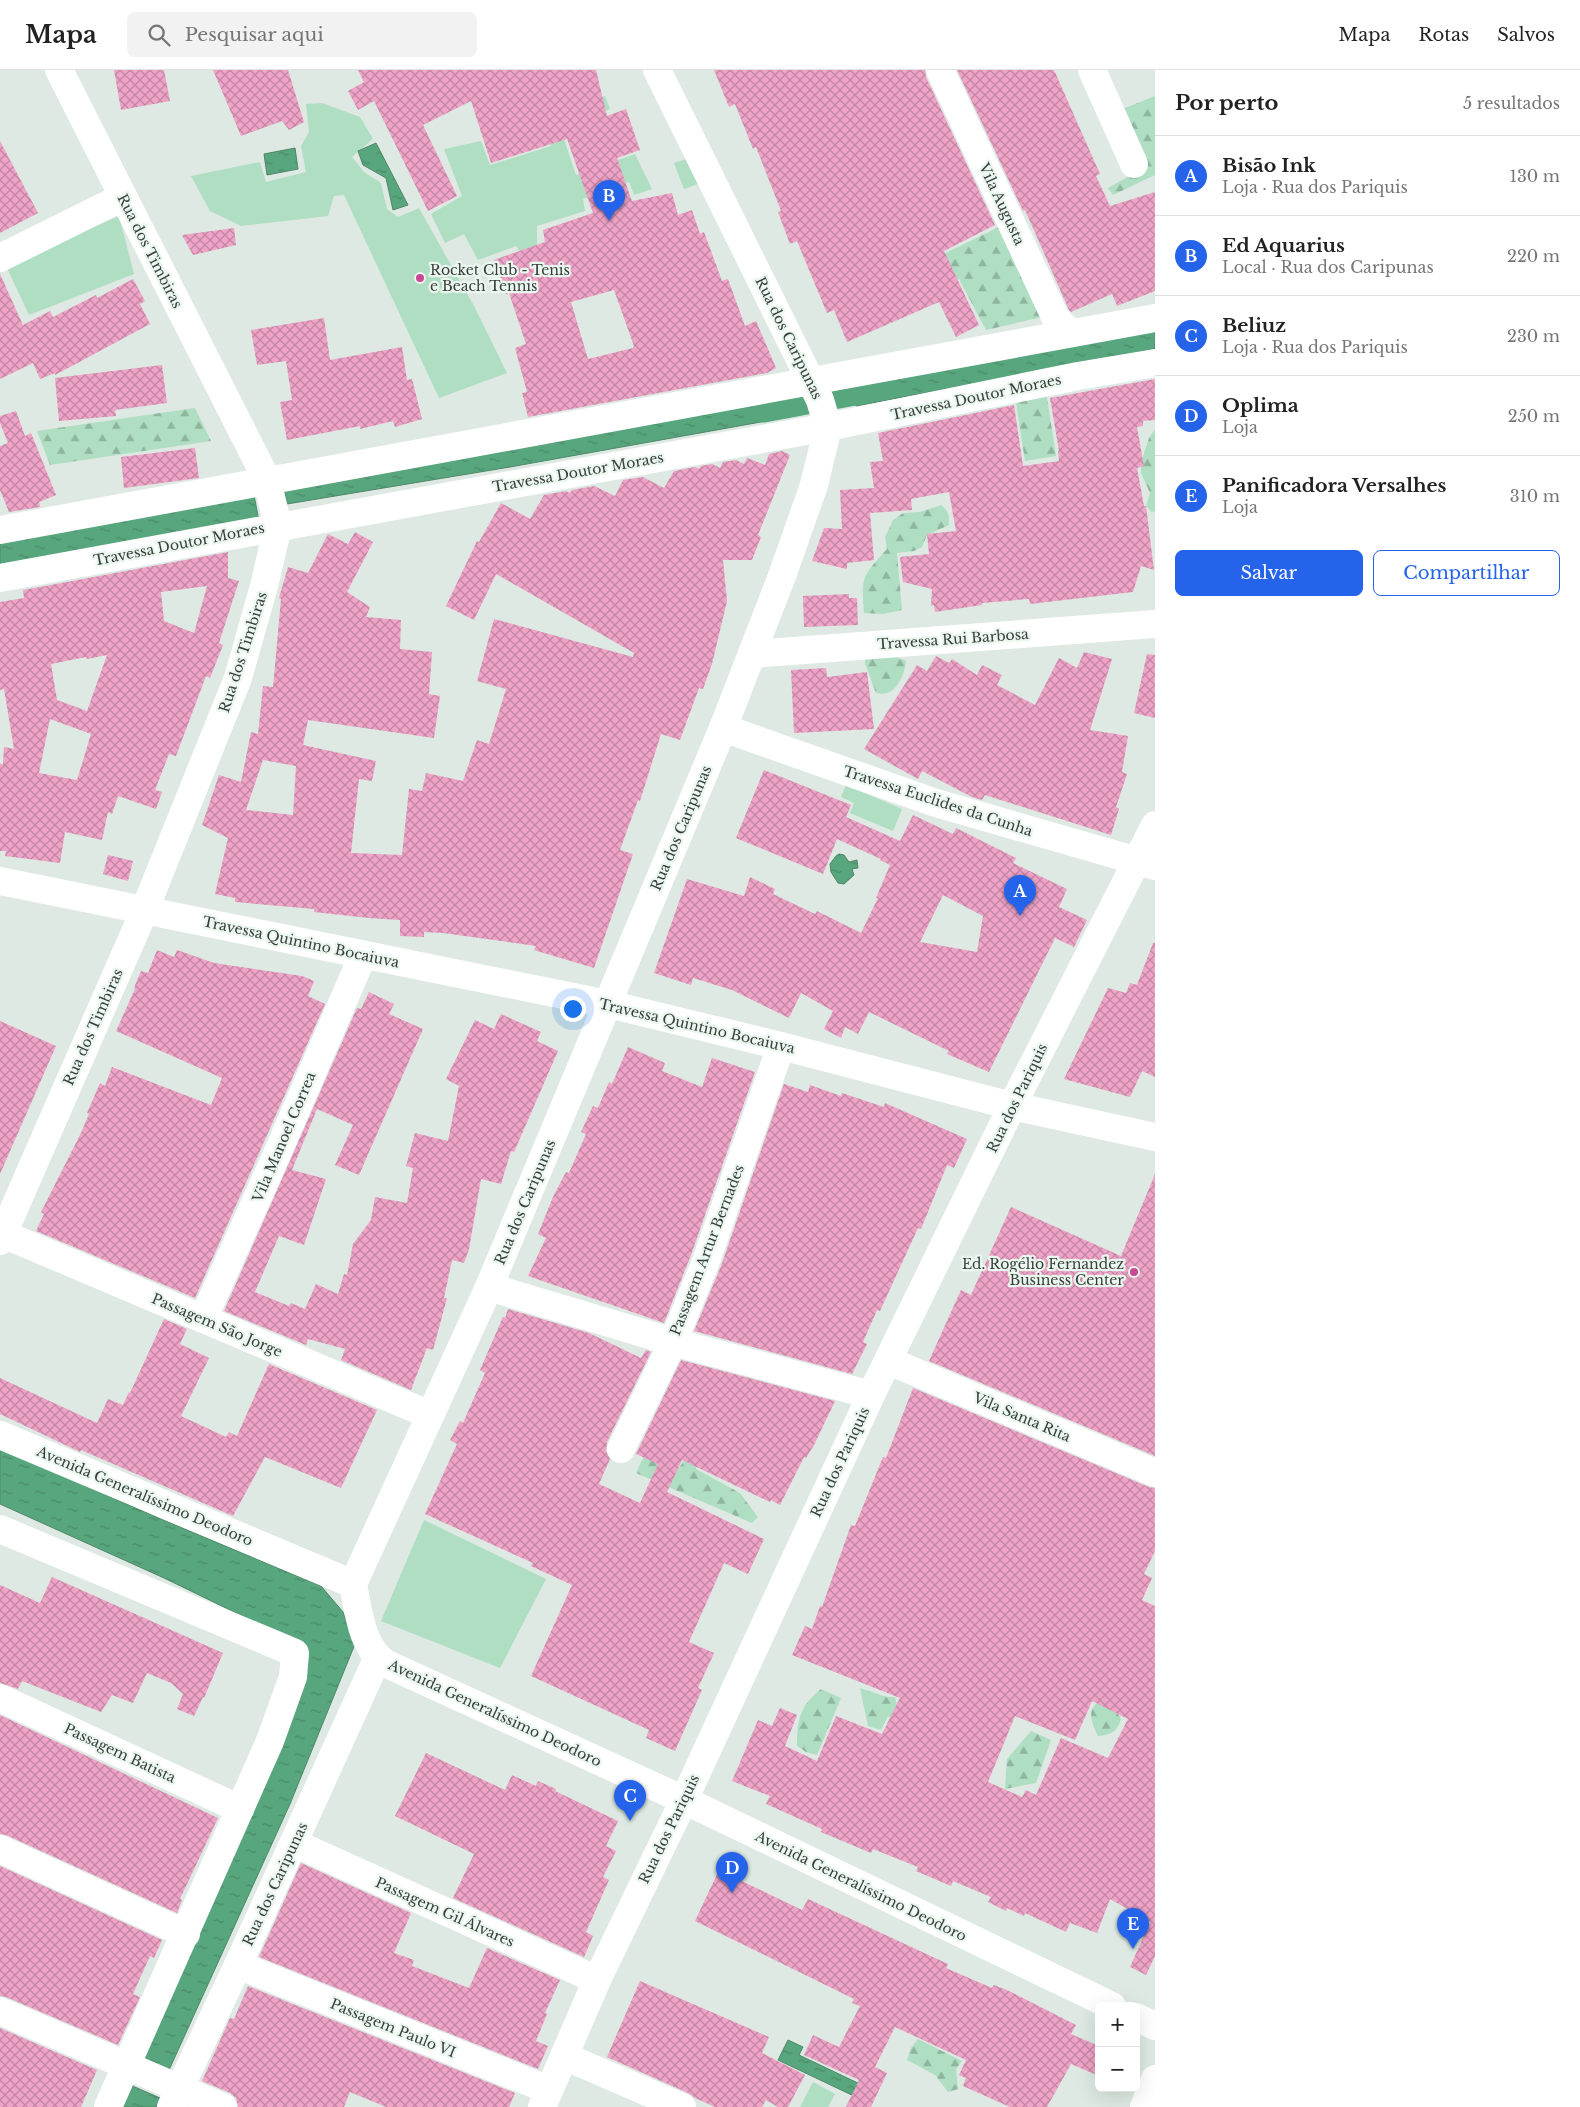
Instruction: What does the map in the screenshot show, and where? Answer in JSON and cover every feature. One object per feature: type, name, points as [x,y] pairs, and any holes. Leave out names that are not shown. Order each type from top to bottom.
[{"type":"street","name":"Rua dos Timbiras","points":[[2,1237],[145,909],[238,678],[264,586],[278,526],[267,480],[58,70]]},
{"type":"street","name":"Rua dos Caripunas","points":[[353,1584],[489,1287],[723,728],[814,485],[828,427],[820,400],[657,70]]},
{"type":"street","name":"Vila Augusta","points":[[940,70],[1056,319],[1071,333]]},
{"type":"street","points":[[1092,70],[1134,164]]},
{"type":"street","points":[[0,258],[123,197]]},
{"type":"street","points":[[0,530],[1155,318]]},
{"type":"street","name":"Travessa Doutor Moraes","points":[[0,578],[828,427],[1078,376],[1155,363]]},
{"type":"street","name":"Travessa Rui Barbosa","points":[[752,654],[1155,624]]},
{"type":"street","name":"Travessa Euclides da Cunha","points":[[723,728],[936,803],[1146,864]]},
{"type":"street","name":"Rua dos Pariquis","points":[[545,2099],[596,1980],[684,1800],[871,1395],[1012,1106],[1146,864],[1155,825]]},
{"type":"street","name":"Travessa Quintino Bocaiuva","points":[[0,881],[608,1004],[781,1046],[1012,1106],[1155,1136]]},
{"type":"street","name":"Vila Manoel Correa","points":[[203,1319],[363,955]]},
{"type":"street","name":"Passagem Artur Bernades","points":[[622,1449],[673,1342],[706,1261],[781,1046]]},
{"type":"street","name":"Passagem São Jorge","points":[[2,1237],[430,1415]]},
{"type":"street","points":[[489,1287],[673,1342],[871,1395]]},
{"type":"street","name":"Vila Santa Rita","points":[[889,1361],[1155,1473]]},
{"type":"street","name":"Avenida Generalíssimo Deodoro","points":[[0,1435],[353,1584],[360,1623],[377,1659],[684,1800],[1104,2002]]},
{"type":"street","points":[[0,1528],[295,1653],[293,1677],[270,1741],[108,2107]]},
{"type":"street","name":"Rua dos Caripunas","points":[[175,2098],[238,1965],[377,1659]]},
{"type":"street","name":"Passagem Batista","points":[[0,1698],[240,1809]]},
{"type":"street","name":"Passagem Gil Álvares","points":[[294,1843],[596,1980]]},
{"type":"street","points":[[0,1849],[186,1934]]},
{"type":"street","name":"Passagem Paulo VI","points":[[238,1965],[545,2099]]},
{"type":"street","points":[[0,2010],[128,2065],[175,2098],[223,2107]]},
{"type":"street","points":[[1140,2019],[1155,2026]]},
{"type":"street","points":[[564,2056],[682,2107]]},
{"type":"street","points":[[1144,2107],[1155,2080]]},
{"type":"green space","points":[[605,96],[610,109],[561,130],[576,175],[635,154],[652,189],[634,195],[629,182],[583,199],[585,211],[537,226],[537,250],[522,254],[516,246],[478,260],[464,234],[445,243],[431,214],[462,196],[444,149],[481,141],[490,165],[551,146],[542,113]]},
{"type":"green space","points":[[1155,96],[1155,175],[1113,195],[1108,188],[1145,167],[1120,110]]},
{"type":"green space","name":"Rocket Club - Tenis e Beach Tennis","points":[[322,103],[360,117],[373,139],[352,157],[364,172],[381,183],[387,209],[398,217],[419,208],[474,306],[507,373],[439,398],[344,195],[334,196],[328,216],[241,226],[210,211],[191,176],[260,162],[266,182],[306,172],[301,146],[309,132],[306,104]]},
{"type":"green space","points":[[686,159],[698,184],[684,189],[674,163]]},
{"type":"green space","points":[[119,216],[134,274],[29,315],[6,266]]},
{"type":"green space","points":[[1001,226],[1047,316],[986,330],[959,279],[929,295],[925,263]]},
{"type":"green space","points":[[1046,391],[1056,456],[1025,461],[1015,396]]},
{"type":"green space","points":[[195,408],[211,441],[50,465],[37,431]]},
{"type":"green space","points":[[1155,429],[1155,511],[1152,512],[1146,506],[1150,493],[1141,473],[1141,462],[1149,438]]},
{"type":"green space","points":[[941,505],[948,514],[949,525],[927,535],[922,547],[914,551],[897,553],[902,610],[883,614],[864,613],[863,584],[872,566],[887,549],[885,537],[893,520],[903,513],[920,512]]},
{"type":"green space","points":[[881,651],[906,661],[901,679],[897,685],[883,694],[876,693],[865,663],[866,655]]},
{"type":"green space","points":[[846,785],[902,809],[893,831],[850,813],[854,803],[841,797]]},
{"type":"green space","points":[[690,1451],[699,1457],[696,1469],[740,1493],[758,1517],[752,1523],[636,1473],[645,1454],[679,1468]]},
{"type":"green space","points":[[424,1520],[546,1579],[500,1668],[381,1621]]},
{"type":"green space","points":[[860,1688],[887,1697],[895,1697],[901,1720],[894,1721],[888,1716],[881,1730],[868,1726]]},
{"type":"green space","points":[[821,1689],[841,1698],[817,1755],[806,1752],[797,1746],[797,1736],[799,1721],[804,1707]]},
{"type":"green space","points":[[1101,1701],[1117,1712],[1121,1719],[1118,1727],[1113,1732],[1098,1736],[1092,1721],[1091,1712],[1096,1704]]},
{"type":"green space","points":[[1031,1731],[1051,1740],[1036,1783],[1005,1789],[1007,1759]]},
{"type":"green space","points":[[918,2039],[962,2061],[956,2069],[958,2089],[948,2092],[935,2075],[907,2060],[911,2048]]},
{"type":"green space","points":[[813,2082],[835,2094],[828,2107],[800,2107]]},
{"type":"water","points":[[376,143],[408,205],[393,210],[386,178],[363,165],[358,151]]},
{"type":"water","points":[[295,148],[298,169],[267,175],[264,154]]},
{"type":"water","points":[[1155,325],[1155,349],[856,406],[848,378]]},
{"type":"water","points":[[793,390],[800,415],[510,467],[287,504],[283,485]]},
{"type":"water","points":[[253,490],[259,521],[0,565],[0,539]]},
{"type":"water","points":[[839,854],[844,855],[849,862],[857,860],[858,868],[852,869],[854,875],[844,884],[838,883],[831,872],[830,864]]},
{"type":"water","points":[[0,1448],[163,1520],[321,1586],[343,1612],[355,1644],[290,1804],[169,2070],[143,2058],[306,1662],[261,1625],[164,1578],[0,1504]]},
{"type":"water","points":[[788,2040],[803,2047],[799,2055],[862,2085],[856,2097],[778,2060]]},
{"type":"water","points":[[128,2084],[160,2098],[156,2107],[118,2107]]},
{"type":"building","points":[[114,70],[164,70],[170,101],[121,110]]},
{"type":"building","points":[[213,70],[288,70],[304,122],[289,130],[282,121],[241,136]]},
{"type":"building","points":[[358,70],[596,70],[607,116],[626,109],[640,150],[617,158],[632,201],[672,193],[678,215],[692,210],[700,234],[704,232],[722,281],[728,279],[745,326],[756,321],[776,368],[767,373],[528,417],[522,393],[527,392],[515,348],[526,344],[509,293],[506,294],[494,260],[545,242],[543,230],[593,213],[567,139],[491,163],[471,101],[423,125],[457,196],[428,211],[374,101],[358,110],[348,91],[364,82]],"holes":[[[614,290],[634,346],[633,348],[588,359],[571,302]]]},
{"type":"building","points":[[714,70],[925,70],[926,77],[995,225],[944,251],[979,325],[956,337],[939,302],[847,342],[834,310],[827,313],[797,241],[790,244],[778,212],[781,211],[756,147],[753,149],[735,104],[729,107]]},
{"type":"building","points":[[957,70],[1054,70],[1100,174],[1096,176],[1110,206],[1155,192],[1155,291],[1117,306],[1112,294],[1071,312],[1069,310],[1025,210],[1023,211]]},
{"type":"building","points":[[0,141],[38,213],[0,233]]},
{"type":"building","points":[[234,228],[236,245],[193,255],[182,235]]},
{"type":"building","points":[[0,274],[23,325],[50,311],[53,317],[96,295],[97,298],[133,279],[145,301],[140,304],[150,324],[55,375],[55,373],[40,379],[33,363],[0,379]]},
{"type":"building","points":[[324,318],[330,360],[402,347],[407,380],[412,379],[422,419],[395,427],[393,421],[360,429],[360,426],[287,440],[280,402],[292,400],[286,361],[257,365],[251,330]]},
{"type":"building","points":[[162,365],[167,403],[115,410],[116,416],[59,421],[55,378]]},
{"type":"building","points":[[1155,379],[1155,420],[1143,421],[1143,426],[1137,427],[1144,466],[1137,468],[1144,506],[1146,506],[1154,570],[1141,566],[1133,592],[1030,604],[1029,599],[982,603],[982,605],[935,612],[934,605],[931,606],[932,589],[903,582],[900,557],[929,554],[927,534],[956,531],[949,492],[911,499],[912,510],[870,513],[874,560],[847,563],[847,569],[812,561],[824,528],[842,529],[840,490],[874,488],[870,462],[883,461],[878,433],[1014,405],[1023,466],[1059,461],[1050,398]]},
{"type":"building","points":[[16,411],[25,436],[31,433],[56,495],[39,502],[40,507],[9,512],[0,490],[0,446],[8,443],[0,423],[0,416]]},
{"type":"building","points":[[195,448],[199,478],[124,488],[121,457]]},
{"type":"building","points":[[782,451],[790,455],[758,535],[761,537],[752,560],[723,560],[727,601],[712,664],[703,689],[699,688],[680,740],[661,734],[640,801],[638,800],[620,850],[633,854],[594,968],[534,950],[536,946],[443,933],[424,932],[424,937],[400,936],[400,920],[314,912],[314,909],[235,902],[235,898],[215,894],[228,838],[202,825],[219,775],[241,782],[251,732],[258,734],[263,686],[273,687],[281,599],[279,598],[288,567],[308,573],[328,534],[348,544],[355,532],[373,542],[347,592],[370,607],[366,617],[401,620],[400,649],[432,652],[429,694],[440,696],[434,738],[308,720],[303,745],[376,761],[372,781],[359,779],[351,853],[402,855],[409,789],[422,791],[426,773],[463,781],[477,740],[489,744],[506,689],[477,681],[494,619],[633,657],[634,653],[496,574],[474,620],[446,606],[477,541],[479,542],[501,503],[530,519],[544,495],[566,491],[570,493],[572,490],[594,486],[615,496],[623,480],[643,477],[664,488],[674,471],[695,467],[699,469],[701,466],[712,464],[720,468],[723,462],[736,460],[744,464],[747,458],[765,465],[769,454]],"holes":[[[263,760],[296,766],[293,815],[246,810]]]},
{"type":"building","points":[[228,552],[228,578],[239,581],[219,643],[223,645],[210,678],[206,676],[176,756],[169,754],[155,790],[162,792],[156,809],[118,796],[112,814],[108,812],[102,840],[65,832],[60,863],[5,856],[6,851],[0,851],[0,764],[3,764],[4,747],[14,749],[4,689],[0,690],[0,602],[24,598],[23,590]],"holes":[[[207,586],[194,633],[164,621],[161,592]],[[107,655],[87,711],[57,700],[51,664],[86,657],[87,659]],[[50,719],[91,734],[77,780],[39,773]]]},
{"type":"building","points":[[849,594],[849,598],[857,598],[858,625],[804,627],[803,596]]},
{"type":"building","points":[[1084,652],[1112,659],[1090,730],[1128,736],[1122,772],[1127,774],[1116,807],[1119,809],[1111,835],[985,795],[982,800],[972,797],[922,771],[918,779],[864,749],[917,665],[927,671],[936,656],[949,663],[952,659],[977,675],[982,665],[1002,675],[997,685],[1035,705],[1059,658],[1077,668]]},
{"type":"building","points":[[1147,654],[1155,655],[1155,718],[1134,713]]},
{"type":"building","points":[[826,668],[827,677],[867,672],[874,729],[794,733],[791,670]]},
{"type":"building","points":[[764,770],[851,805],[846,817],[900,841],[913,815],[953,834],[956,828],[1016,858],[1013,863],[1067,889],[1059,907],[1087,920],[1074,947],[1055,938],[989,1072],[947,1054],[949,1051],[869,1012],[858,1034],[845,1027],[841,1038],[824,1029],[833,1011],[801,993],[789,1018],[732,990],[693,978],[691,985],[654,973],[687,879],[744,896],[750,877],[775,889],[773,894],[815,914],[817,911],[861,933],[878,898],[876,898],[890,865],[837,839],[823,874],[736,838]],"holes":[[[943,895],[983,916],[977,952],[920,942]]]},
{"type":"building","points":[[108,855],[133,861],[128,881],[103,874]]},
{"type":"building","points":[[1153,943],[1155,943],[1155,1077],[1142,1071],[1130,1097],[1064,1079],[1108,988],[1126,993],[1130,983],[1137,985]]},
{"type":"building","points":[[157,950],[174,957],[177,950],[214,963],[302,976],[314,981],[308,996],[325,1004],[195,1298],[36,1231],[44,1214],[41,1212],[81,1133],[100,1083],[105,1086],[112,1067],[211,1105],[222,1078],[116,1031],[141,971],[148,973]]},
{"type":"building","points":[[369,992],[394,1004],[389,1014],[423,1029],[359,1175],[335,1165],[353,1125],[317,1109],[292,1170],[326,1179],[304,1245],[279,1236],[255,1292],[289,1306],[291,1303],[305,1309],[316,1284],[338,1294],[344,1274],[347,1275],[353,1244],[371,1220],[375,1197],[407,1203],[413,1168],[406,1166],[415,1133],[448,1141],[459,1086],[446,1079],[475,1020],[494,1029],[501,1014],[541,1032],[537,1041],[558,1051],[514,1152],[511,1151],[501,1184],[481,1179],[469,1249],[464,1263],[452,1260],[444,1298],[447,1298],[433,1350],[427,1348],[411,1390],[341,1360],[345,1349],[308,1339],[306,1345],[224,1311],[357,1008],[361,1009]]},
{"type":"building","points":[[0,1021],[56,1046],[0,1174]]},
{"type":"building","points":[[628,1047],[665,1063],[662,1071],[702,1087],[712,1058],[755,1072],[691,1255],[664,1323],[528,1276],[546,1238],[538,1234],[553,1197],[566,1172],[569,1173],[586,1134],[581,1132],[593,1106],[598,1108],[609,1082],[612,1084]]},
{"type":"building","points":[[784,1084],[808,1092],[810,1085],[841,1096],[842,1093],[884,1107],[885,1103],[967,1139],[954,1168],[947,1165],[921,1229],[918,1228],[880,1311],[877,1310],[863,1342],[867,1344],[852,1374],[694,1331],[721,1266]]},
{"type":"building","points":[[1155,1174],[1155,1456],[929,1361],[961,1290],[971,1295],[1011,1207],[1121,1256]]},
{"type":"building","points":[[508,1309],[589,1333],[641,1358],[646,1350],[651,1352],[607,1442],[606,1451],[610,1459],[599,1484],[640,1503],[658,1464],[636,1454],[681,1360],[835,1401],[814,1445],[806,1458],[804,1457],[780,1505],[682,1460],[667,1492],[764,1539],[748,1574],[724,1563],[689,1642],[714,1653],[698,1688],[702,1690],[675,1751],[646,1738],[649,1730],[531,1676],[572,1585],[531,1566],[533,1563],[425,1514],[457,1444],[450,1440],[460,1421],[463,1423],[485,1373],[480,1370]]},
{"type":"building","points":[[164,1319],[187,1329],[180,1344],[209,1358],[181,1416],[226,1437],[229,1432],[237,1436],[269,1364],[377,1410],[341,1488],[265,1457],[233,1516],[81,1450],[80,1452],[0,1414],[0,1378],[97,1423],[108,1399],[123,1405]]},
{"type":"building","points":[[913,1388],[1155,1488],[1155,1551],[1144,1574],[1152,1578],[1142,1600],[1155,1606],[1155,1956],[1146,1975],[1130,1967],[1150,1922],[1110,1899],[1097,1933],[1070,1923],[1066,1932],[1025,1913],[1024,1916],[1007,1908],[1006,1911],[988,1902],[991,1897],[953,1881],[951,1886],[916,1871],[918,1867],[873,1849],[871,1853],[821,1832],[822,1829],[766,1804],[770,1796],[732,1781],[758,1720],[772,1726],[780,1708],[797,1715],[785,1746],[817,1761],[836,1716],[882,1734],[900,1698],[792,1655],[805,1626],[812,1629],[820,1606],[822,1607],[851,1525],[855,1526],[883,1457],[886,1458]],"holes":[[[1092,1701],[1128,1719],[1108,1758],[1061,1738],[1036,1795],[1026,1790],[1022,1797],[988,1782],[1015,1716],[1075,1740]]]},
{"type":"building","points":[[52,1577],[223,1653],[204,1698],[194,1716],[177,1709],[183,1694],[171,1683],[147,1673],[133,1703],[112,1695],[101,1712],[22,1681],[18,1689],[0,1683],[0,1585],[40,1603]]},
{"type":"building","points":[[0,1715],[218,1818],[180,1899],[182,1900],[177,1913],[6,1835],[0,1834]]},
{"type":"building","points":[[426,1753],[505,1790],[512,1775],[536,1786],[538,1781],[618,1821],[606,1846],[616,1851],[603,1877],[609,1880],[586,1932],[593,1936],[584,1957],[453,1898],[474,1854],[395,1816]]},
{"type":"building","points":[[301,1863],[411,1913],[394,1953],[414,1960],[412,1966],[469,1988],[487,1948],[560,1980],[545,2013],[547,2014],[536,2041],[548,2046],[538,2069],[259,1957]]},
{"type":"building","points":[[0,1866],[162,1940],[154,1958],[150,1956],[133,1994],[140,1997],[118,2045],[0,1996]]},
{"type":"building","points":[[719,1870],[802,1910],[808,1899],[948,1964],[946,1968],[992,1988],[994,1985],[1009,1991],[1076,2025],[1071,2034],[1095,2044],[1095,2074],[1071,2064],[1047,2107],[1010,2107],[963,2086],[966,2078],[959,2075],[966,2060],[895,2027],[875,2067],[887,2073],[871,2107],[846,2107],[859,2080],[804,2055],[813,2035],[839,2047],[860,2006],[852,2003],[854,1999],[695,1921]]},
{"type":"building","points":[[640,1981],[769,2037],[762,2053],[805,2075],[788,2107],[778,2107],[766,2100],[762,2107],[715,2107],[607,2057]]},
{"type":"building","points":[[248,1986],[515,2093],[509,2107],[386,2107],[350,2092],[344,2107],[238,2107],[236,2098],[230,2093],[202,2081],[230,2018],[234,2019]]},
{"type":"building","points":[[0,2028],[97,2070],[81,2107],[0,2107]]},
{"type":"waterway","points":[[764,410],[887,387]]},
{"type":"place","name":"Ed Aquarius","points":[[609,221]]},
{"type":"place","name":"Rocket Club - Tenis e Beach Tennis","points":[[420,278]]},
{"type":"place","name":"Bisão Ink","points":[[1020,916]]},
{"type":"place","name":"Ed. Rogélio Fernandez Business Center","points":[[1134,1272]]},
{"type":"place","name":"Beliuz","points":[[630,1821]]},
{"type":"place","name":"Oplima","points":[[732,1893]]},
{"type":"place","name":"Panificadora Versalhes","points":[[1133,1949]]}]
